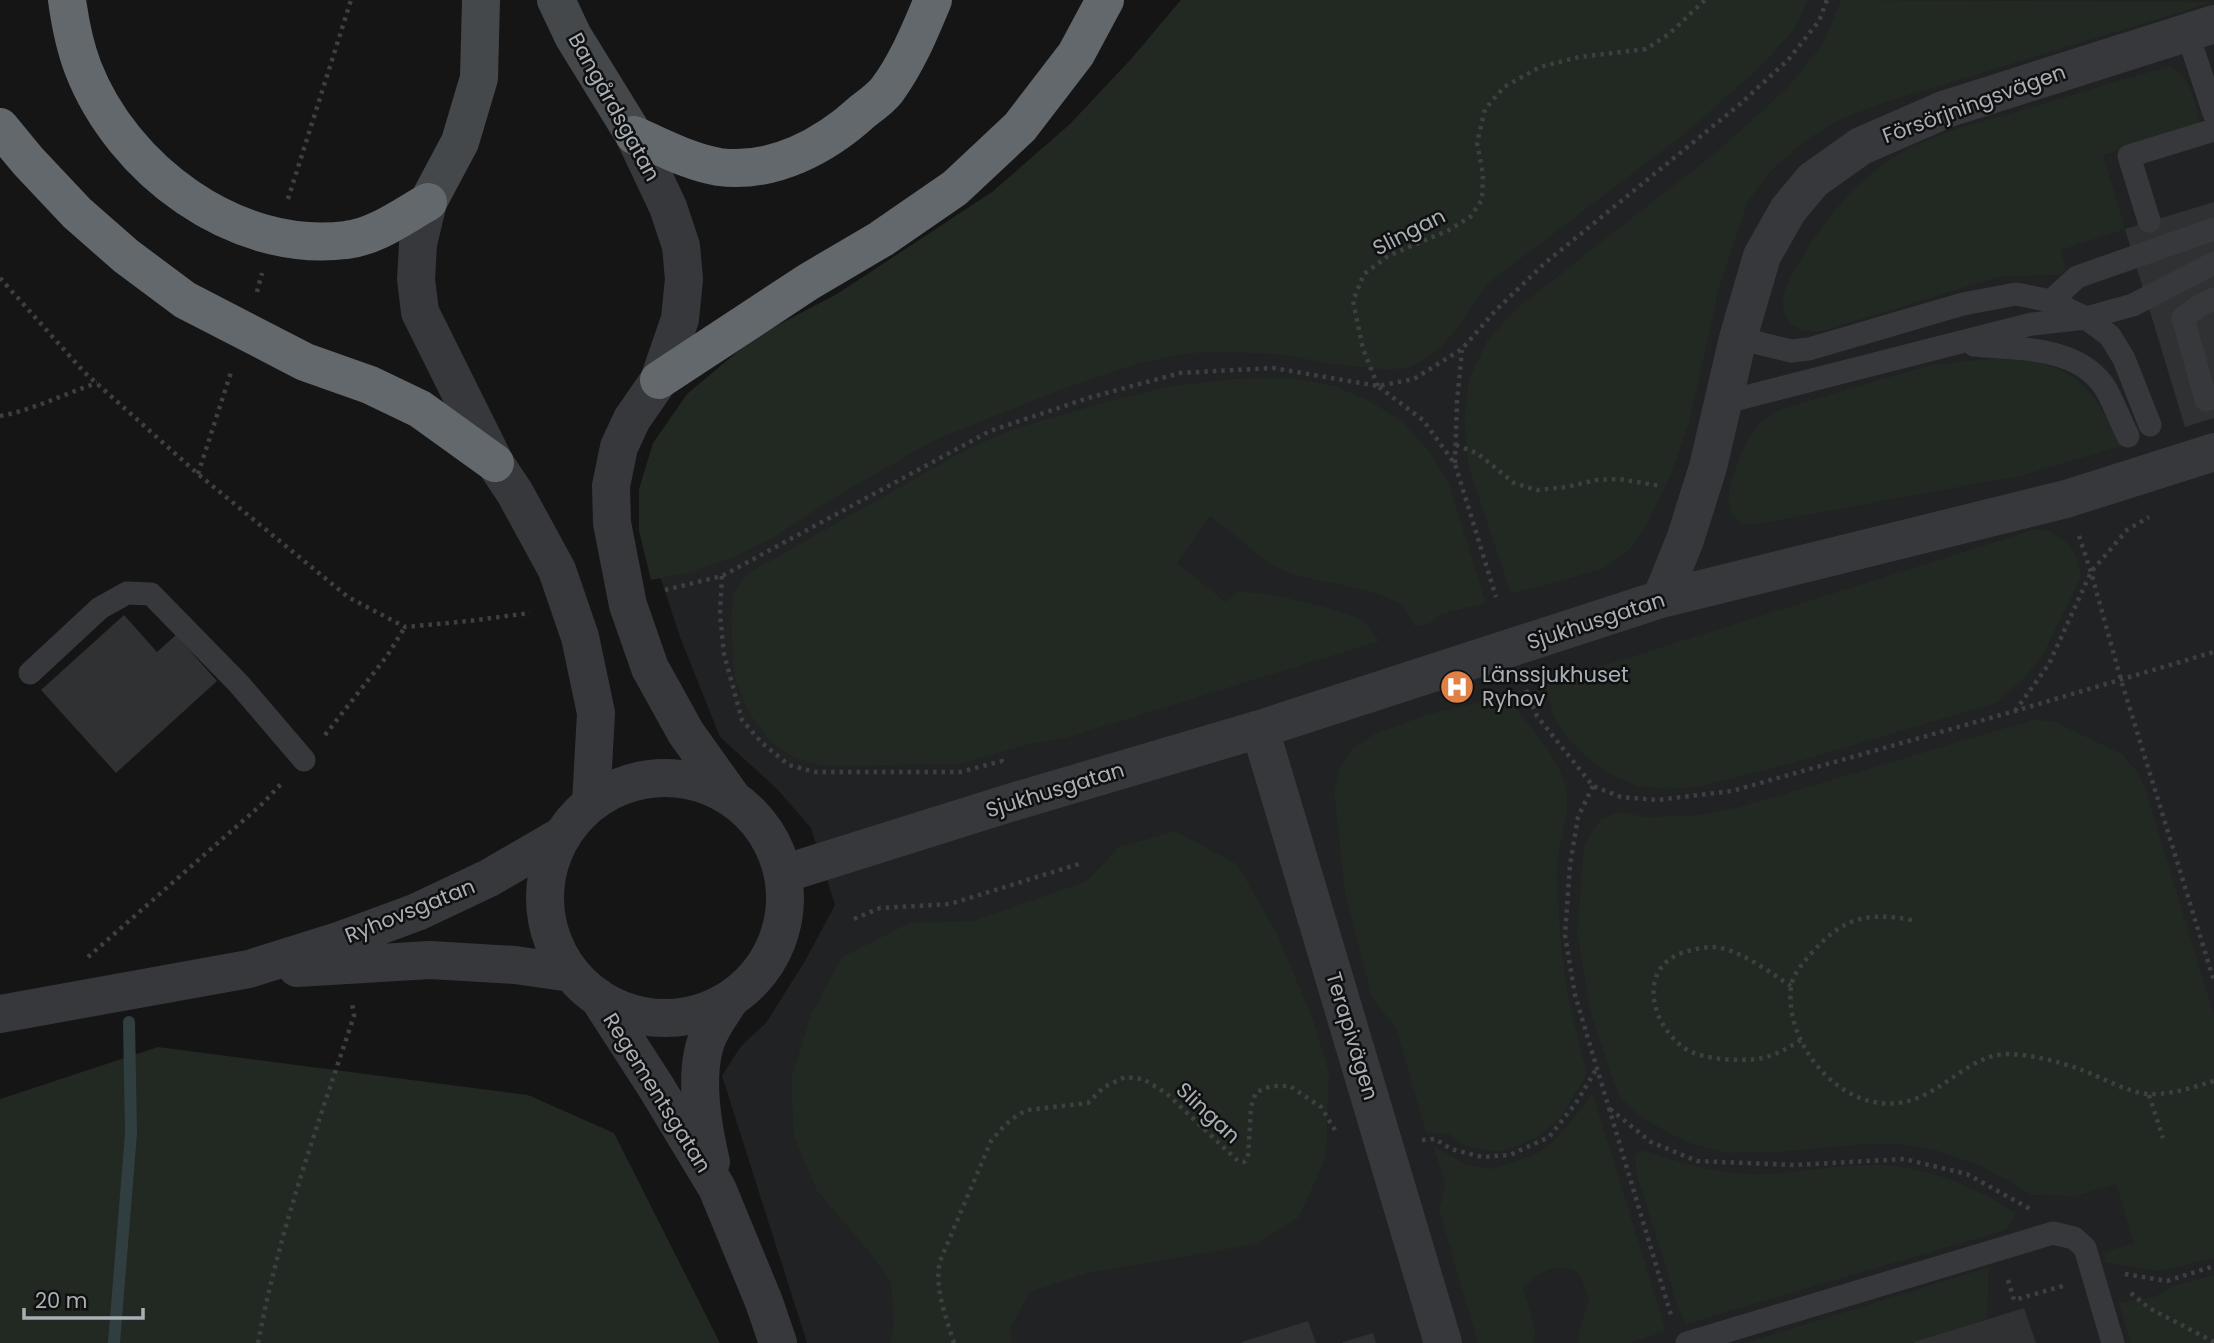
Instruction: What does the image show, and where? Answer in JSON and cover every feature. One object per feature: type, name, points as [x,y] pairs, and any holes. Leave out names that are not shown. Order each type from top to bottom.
[{"type":"highway","points":[[67,0],[82,67],[104,110],[133,149],[177,190],[223,218],[274,236],[310,242],[349,240],[381,229],[428,202]]},
{"type":"highway","points":[[634,135],[687,158],[718,166],[748,169],[817,146],[851,123],[886,91],[914,45],[933,0]]},
{"type":"highway","points":[[659,380],[808,282],[881,239],[955,188],[1020,127],[1076,54],[1105,0]]},
{"type":"highway","points":[[0,127],[77,213],[126,256],[185,300],[305,362],[370,385],[420,409],[495,463]]},
{"type":"main road","points":[[428,202],[460,142],[479,78],[481,0]]},
{"type":"main road","name":"Bangårdsgatan","points":[[556,0],[573,36],[634,135]]},
{"type":"street","name":"Försörjningsvägen","points":[[1661,599],[1685,540],[1699,495],[1738,338],[1762,256],[1788,210],[1813,180],[1861,146],[1947,109],[2200,28]]},
{"type":"street","name":"Bangårdsgatan","points":[[634,135],[668,207],[681,246],[684,279],[680,319],[659,380],[632,419],[619,447],[611,486],[612,523],[628,605],[650,668],[685,733],[732,797]]},
{"type":"street","points":[[428,202],[418,244],[416,279],[420,312],[495,463],[557,570],[580,637],[596,713],[591,803]]},
{"type":"street","name":"Sjukhusgatan","points":[[783,874],[1260,729],[1661,599],[2067,499],[2214,452]]},
{"type":"street","name":"Terapivägen","points":[[1260,729],[1443,1343]]},
{"type":"street","points":[[661,777],[698,782],[732,797],[756,818],[768,835],[783,874],[785,910],[776,945],[757,976],[730,1000],[698,1014],[663,1018],[629,1013],[584,985],[553,941],[545,905],[548,869],[563,835],[575,817],[591,803],[624,785],[661,777]]},
{"type":"street","name":"Ryhovsgatan","points":[[0,1014],[249,969],[341,940],[417,912],[489,878],[563,835]]},
{"type":"street","name":"Ryhovsgatan","points":[[249,969],[430,960],[514,965],[584,985]]},
{"type":"street","name":"Regementsgatan","points":[[584,985],[656,1087],[717,1188],[778,1343]]},
{"type":"street","name":"Regementsgatan","points":[[717,1188],[703,1127],[701,1090],[704,1049],[714,1025],[730,1000]]},
{"type":"lane","points":[[2200,28],[2214,113]]},
{"type":"lane","points":[[2149,221],[2129,156],[2214,131]]},
{"type":"lane","points":[[2051,301],[2077,277],[2214,229]]},
{"type":"lane","points":[[1722,403],[2032,324],[2086,318],[2133,305],[2214,264]]},
{"type":"lane","points":[[1738,338],[1791,351],[1809,349],[1963,304],[2016,294],[2051,301],[2086,318],[2110,336],[2124,359],[2150,425]]},
{"type":"lane","points":[[2214,299],[2202,303],[2183,318],[2206,400],[2214,397]]},
{"type":"lane","points":[[1953,343],[2046,352],[2088,368],[2106,389],[2128,436]]},
{"type":"lane","points":[[30,673],[100,608],[127,593],[151,594],[239,684],[304,760]]},
{"type":"lane","points":[[1688,1343],[2053,1233],[2074,1238],[2085,1248],[2113,1343]]},
{"type":"path","points":[[288,200],[351,0]]},
{"type":"path","name":"Slingan","points":[[1378,386],[1363,349],[1353,301],[1364,274],[1388,256],[1449,230],[1470,217],[1482,200],[1483,174],[1476,143],[1485,109],[1504,87],[1540,67],[1579,57],[1646,49],[1669,34],[1705,0]]},
{"type":"path","points":[[655,592],[722,576],[990,432],[1088,398],[1180,373],[1273,368],[1378,386],[1414,379],[1462,349],[1495,311],[1545,263],[1739,105],[1788,60],[1819,21],[1827,0]]},
{"type":"path","points":[[253,304],[263,268]]},
{"type":"path","points":[[0,278],[84,373],[198,474],[348,597],[405,627],[532,612]]},
{"type":"path","points":[[1455,464],[1462,349]]},
{"type":"path","points":[[198,474],[236,357]]},
{"type":"path","points":[[0,416],[24,412],[97,383]]},
{"type":"path","points":[[1378,386],[1423,420],[1455,464],[1496,597]]},
{"type":"path","points":[[1456,445],[1477,453],[1514,482],[1537,490],[1619,479],[1699,495]]},
{"type":"path","points":[[2067,499],[2214,981]]},
{"type":"path","points":[[2015,711],[2049,664],[2091,572],[2126,530],[2159,512]]},
{"type":"path","points":[[722,576],[720,614],[724,654],[742,720],[762,743],[789,765],[814,772],[960,772],[1002,761],[1016,801]]},
{"type":"path","points":[[80,999],[77,966],[261,805],[336,723],[387,656],[405,627]]},
{"type":"path","points":[[1526,690],[1537,716],[1593,786],[1621,797],[1657,800],[1732,791],[2214,652]]},
{"type":"path","points":[[1593,786],[1578,817],[1570,865],[1565,935],[1575,995],[1672,1317]]},
{"type":"path","points":[[854,919],[880,908],[950,904],[1079,864]]},
{"type":"path","points":[[1912,920],[1887,915],[1863,918],[1839,928],[1820,943],[1800,965],[1791,986],[1792,1012],[1801,1040],[1811,1059],[1828,1078],[1848,1092],[1874,1102],[1899,1103],[1922,1098],[1968,1068],[1987,1059],[2008,1054],[2039,1058],[2079,1069],[2149,1095],[2179,1091],[2214,1081]]},
{"type":"path","points":[[1791,986],[1769,971],[1723,948],[1704,946],[1680,953],[1664,964],[1654,980],[1653,1003],[1667,1032],[1685,1049],[1708,1057],[1734,1060],[1760,1058],[1782,1051],[1801,1040]]},
{"type":"path","points":[[258,1343],[268,1287],[307,1156],[354,1016],[349,966]]},
{"type":"path","name":"Slingan","points":[[954,1343],[940,1292],[937,1273],[940,1261],[992,1141],[1004,1126],[1027,1110],[1088,1103],[1104,1087],[1125,1077],[1143,1079],[1166,1093],[1232,1157],[1244,1162],[1248,1158],[1251,1107],[1256,1091],[1272,1086],[1290,1086],[1321,1107],[1335,1130],[1354,1141],[1435,1139],[1451,1149],[1482,1157],[1510,1155],[1549,1137],[1576,1103],[1597,1068]]},
{"type":"path","points":[[2149,1095],[2162,1138]]},
{"type":"path","points":[[1609,1109],[1651,1142],[1697,1161],[1795,1165],[1904,1159],[1967,1174],[2026,1205],[2053,1233]]},
{"type":"path","points":[[2128,1290],[2149,1308],[2214,1342]]},
{"type":"shaded area","points":[[1181,0],[1808,0],[1795,29],[1761,66],[1686,133],[1486,285],[1459,326],[1439,350],[1411,367],[1388,370],[1276,354],[1228,352],[1192,353],[1140,363],[1060,390],[935,440],[834,498],[773,538],[732,558],[691,572],[651,580],[639,531],[639,489],[653,443],[687,394],[755,337],[837,294],[992,192],[1069,125],[1131,59]]},
{"type":"shaded area","name":"Länssjukhuset Ryhov","points":[[1182,0],[2214,0],[2214,1343],[807,1343],[722,1076],[741,1046],[766,1023],[805,961],[835,905],[811,828],[777,789],[720,737],[680,637],[649,543],[1089,138]]},
{"type":"shaded area","points":[[1841,0],[2214,2],[1886,102],[1841,119],[1806,140],[1770,172],[1747,203],[1720,285],[1689,423],[1671,474],[1651,517],[1630,549],[1603,569],[1511,594],[1468,465],[1464,420],[1469,379],[1487,341],[1517,308],[1721,148],[1789,86],[1824,42]]},
{"type":"shaded area","points":[[2169,67],[2183,76],[2188,83],[2201,126],[2103,155],[2125,229],[2061,250],[2066,271],[2058,275],[1998,277],[1823,331],[1802,330],[1789,322],[1783,310],[1784,295],[1797,266],[1836,209],[1881,166],[1916,145],[1946,132]]},
{"type":"shaded area","points":[[2007,357],[2050,366],[2079,382],[2101,408],[2122,446],[2020,476],[1752,525],[1742,524],[1732,515],[1728,501],[1730,483],[1741,454],[1755,427],[1778,410],[1930,365]]},
{"type":"shaded area","points":[[1290,378],[1335,386],[1368,400],[1403,422],[1430,452],[1449,484],[1486,603],[1441,614],[1431,623],[1415,627],[1407,612],[1383,596],[1280,569],[1210,516],[1177,563],[1226,602],[1238,591],[1276,595],[1329,608],[1362,619],[1380,641],[1066,738],[1030,744],[960,764],[823,766],[795,758],[770,742],[749,713],[734,676],[731,623],[734,591],[747,574],[967,449],[1017,428],[1172,386],[1233,379]]},
{"type":"shaded area","points":[[2036,529],[2050,531],[2070,545],[2078,561],[2081,577],[2042,657],[2024,678],[1996,703],[1793,763],[1698,787],[1664,789],[1637,786],[1611,775],[1588,758],[1565,735],[1553,715],[1545,684]]},
{"type":"shaded area","points":[[1504,696],[1545,746],[1566,788],[1567,806],[1557,870],[1561,946],[1570,1001],[1587,1074],[1560,1119],[1538,1137],[1499,1152],[1473,1148],[1449,1134],[1426,1133],[1396,1028],[1372,998],[1345,892],[1334,792],[1340,766],[1352,749],[1374,734],[1426,715]]},
{"type":"shaded area","points":[[2032,720],[2053,721],[2122,754],[2136,770],[2145,788],[2214,1015],[2214,1258],[2160,1271],[2105,1263],[2105,1252],[2134,1243],[2116,1184],[2076,1196],[2032,1195],[1981,1166],[1938,1151],[1899,1144],[1727,1153],[1692,1144],[1637,1114],[1621,1098],[1611,1075],[1591,1013],[1577,933],[1584,847],[1602,819],[1619,812],[1646,817],[1699,815],[1740,807]]},
{"type":"shaded area","points":[[1175,831],[1237,864],[1277,933],[1314,1022],[1329,1072],[1326,1158],[1299,1217],[1257,1244],[1088,1273],[1030,1292],[1010,1329],[1012,1343],[890,1343],[894,1325],[891,1283],[866,1248],[817,1191],[794,1137],[791,1079],[811,1014],[842,957],[909,923],[972,921],[1085,882],[1119,847]]},
{"type":"shaded area","points":[[158,1047],[528,1095],[614,1133],[720,1343],[0,1343],[0,1099]]},
{"type":"shaded area","points":[[1593,1094],[1666,1331],[1630,1343],[1579,1343],[1578,1335],[1589,1298],[1579,1273],[1555,1268],[1542,1273],[1523,1288],[1535,1326],[1534,1343],[1478,1343],[1439,1211],[1445,1185],[1433,1145],[1465,1164],[1490,1169],[1513,1162],[1538,1153],[1557,1138]]},
{"type":"shaded area","points":[[1642,1150],[1731,1173],[1780,1173],[1863,1165],[1916,1170],[1968,1187],[2016,1213],[2006,1230],[1686,1324],[1677,1304],[1636,1171],[1635,1155]]},
{"type":"shaded area","points":[[1989,1267],[1987,1319],[1912,1343],[1746,1343]]},
{"type":"shaded area","points":[[2214,1275],[2214,1343],[2131,1343],[2119,1303],[2154,1297],[2170,1287]]},
{"type":"building","points":[[2214,202],[2214,418],[2185,427],[2125,229]]},
{"type":"building","points":[[124,615],[157,652],[176,635],[217,681],[116,773],[41,690]]},
{"type":"building","points":[[2024,1308],[2036,1343],[1914,1343],[1914,1342]]},
{"type":"building","points":[[1308,1321],[1316,1343],[1242,1343],[1242,1342]]},
{"type":"building","points":[[1373,1333],[1376,1343],[1343,1343],[1343,1342]]},
{"type":"waterway","points":[[114,1343],[131,1133],[129,1022]]},
{"type":"place","name":"Länssjukhuset Ryhov","points":[[1457,687]]}]
